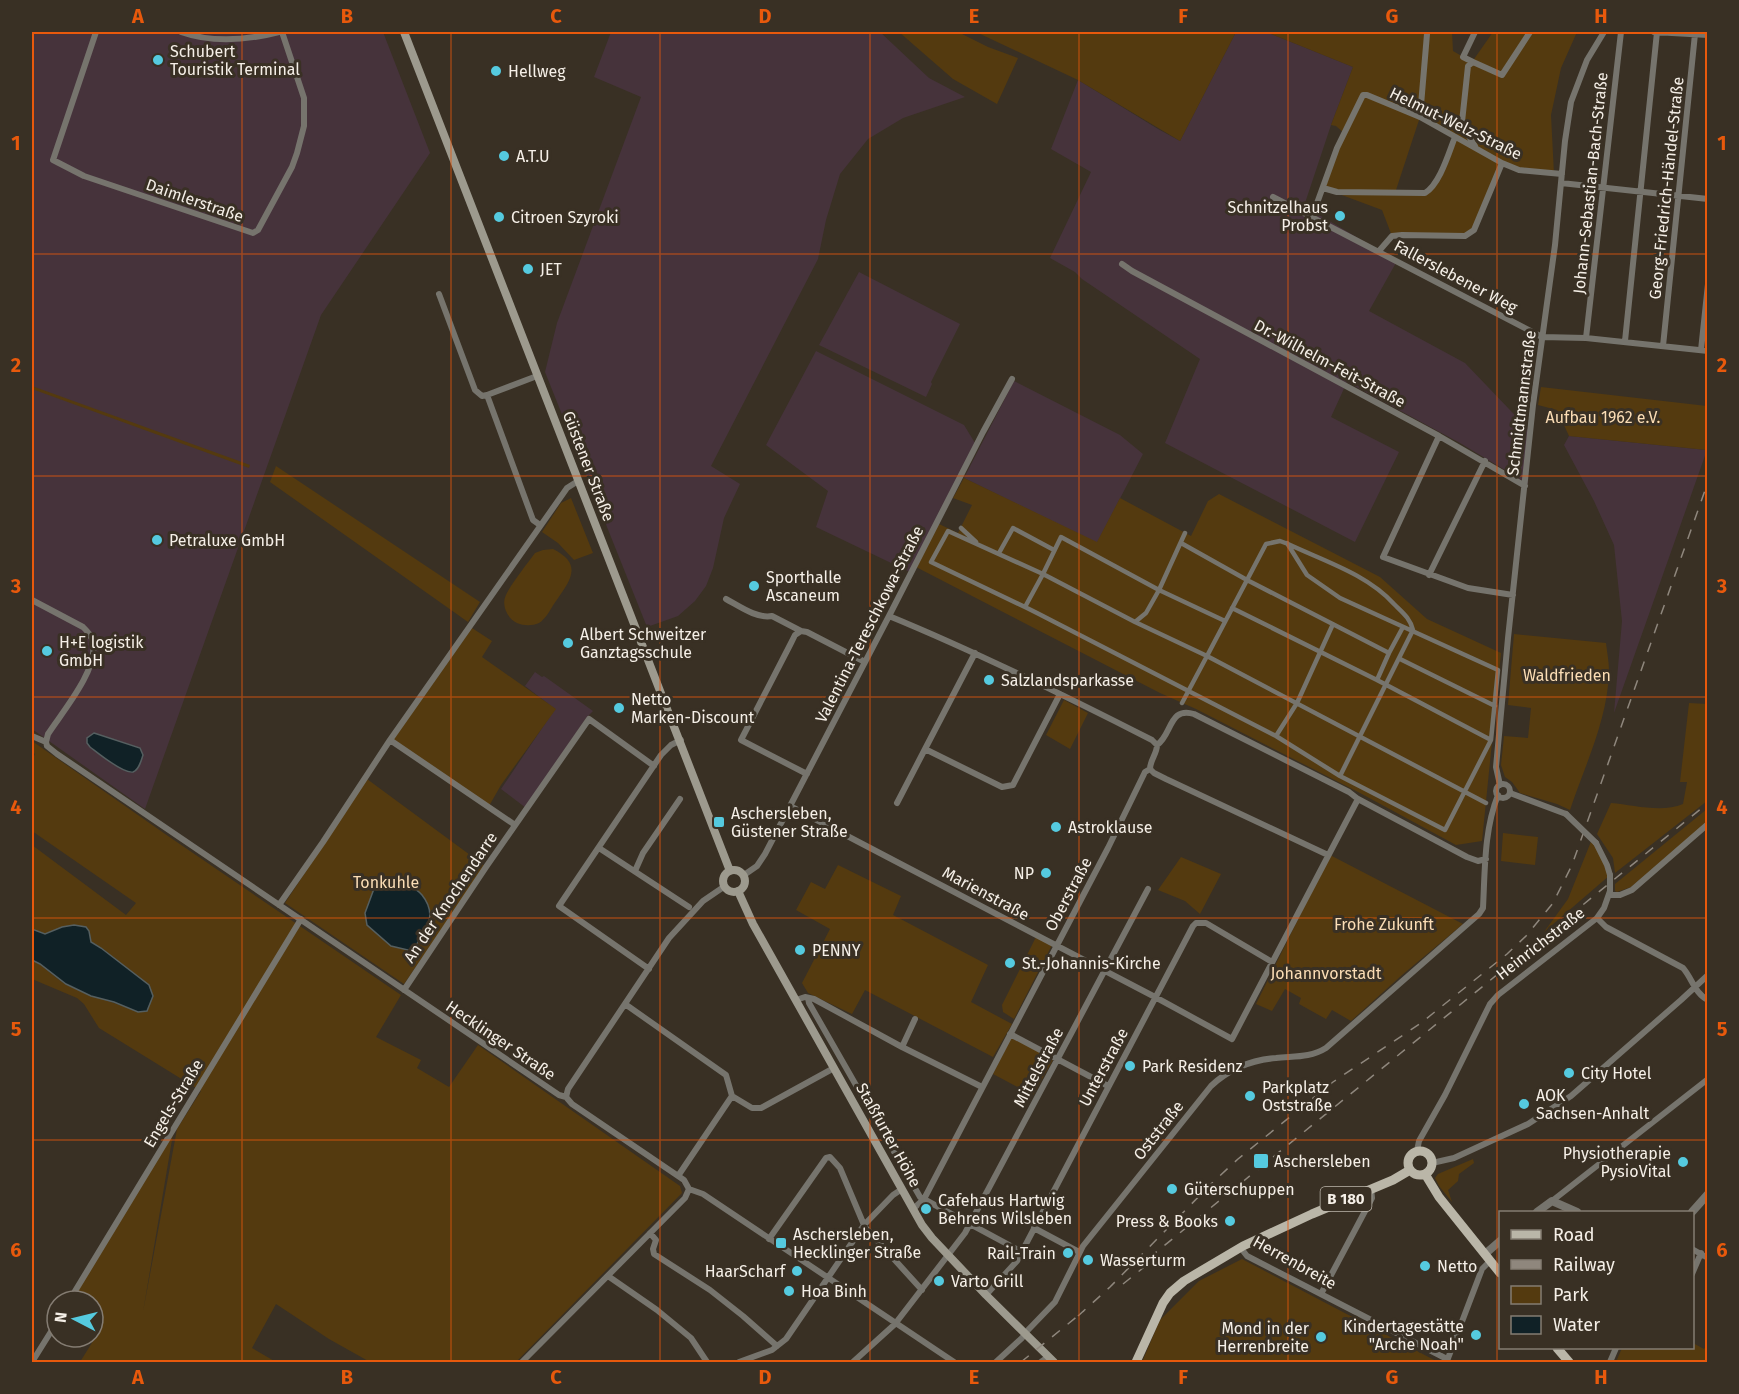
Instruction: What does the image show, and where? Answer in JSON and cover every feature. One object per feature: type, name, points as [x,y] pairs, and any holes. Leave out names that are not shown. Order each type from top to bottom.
[{"type":"main road","name":"Güstener Straße","points":[[404,32],[730,871]]},
{"type":"main road","points":[[738,870],[744,876],[745,885],[738,891],[731,891],[725,886],[724,877],[730,871],[738,870]]},
{"type":"main road","name":"Staßfurter Höhe","points":[[738,891],[749,916],[913,1209],[932,1238],[1048,1361]]},
{"type":"main road","points":[[1417,1151],[1427,1154],[1432,1163],[1431,1169],[1425,1174],[1416,1175],[1410,1170],[1408,1164],[1409,1158],[1417,1151]]},
{"type":"main road","name":"B 180","points":[[1240,1247],[1398,1178],[1410,1170]]},
{"type":"main road","points":[[1425,1174],[1439,1197],[1499,1272]]},
{"type":"main road","name":"Herrenbreite","points":[[1136,1362],[1158,1312],[1170,1293],[1188,1277],[1240,1247]]},
{"type":"main road","points":[[1559,1349],[1569,1362]]},
{"type":"street","name":"Daimlerstraße","points":[[96,32],[53,160],[84,176],[253,233],[258,230],[292,168],[304,126],[304,98],[280,32]]},
{"type":"street","points":[[181,32],[204,38],[220,39],[280,32]]},
{"type":"street","points":[[1420,117],[1426,32]]},
{"type":"street","points":[[1475,32],[1463,57],[1502,75],[1530,32]]},
{"type":"street","name":"Schmidtmannstraße","points":[[1500,785],[1496,767],[1513,595],[1564,141],[1571,102],[1587,60],[1604,32]]},
{"type":"street","name":"Johann-Sebastian-Bach-Straße","points":[[1586,338],[1621,32]]},
{"type":"street","points":[[1625,341],[1655,32],[1707,35]]},
{"type":"street","name":"Georg-Friedrich-Händel-Straße","points":[[1663,346],[1693,33]]},
{"type":"street","points":[[1473,62],[1468,66],[1462,122],[1478,149]]},
{"type":"street","name":"Helmut-Welz-Straße","points":[[1312,217],[1337,148],[1363,95],[1420,117],[1502,163],[1519,170],[1562,174]]},
{"type":"street","points":[[1323,188],[1336,192],[1425,193],[1435,182],[1455,137]]},
{"type":"street","points":[[1378,251],[1392,236],[1465,236],[1473,230],[1502,163]]},
{"type":"street","points":[[1561,183],[1707,199]]},
{"type":"street","name":"Fallerslebener Weg","points":[[1273,197],[1542,337],[1625,341],[1704,350]]},
{"type":"street","name":"Dr.-Wilhelm-Feit-Straße","points":[[1122,264],[1132,272],[1485,461],[1525,486]]},
{"type":"street","points":[[1704,350],[1707,284]]},
{"type":"street","points":[[439,294],[475,390],[482,396],[537,376]]},
{"type":"street","name":"Valentina-Tereschkowa-Straße","points":[[744,876],[761,861],[1012,380]]},
{"type":"street","points":[[487,395],[533,520],[540,525]]},
{"type":"street","points":[[1439,436],[1383,557],[1468,588],[1513,595]]},
{"type":"street","points":[[1429,575],[1485,461]]},
{"type":"street","points":[[279,905],[324,842],[390,740],[540,525],[569,485],[578,481]]},
{"type":"street","points":[[961,528],[978,544]]},
{"type":"street","points":[[999,553],[1013,528],[1054,550]]},
{"type":"street","points":[[1287,543],[1307,575],[1320,585],[1356,606],[1498,670],[1491,740],[1465,792],[1445,830],[1340,776],[1276,736],[931,562],[948,531],[999,553],[1207,656],[1297,703],[1360,737],[1465,792],[1486,803]]},
{"type":"street","points":[[1135,622],[1146,613],[1159,590],[1185,533]]},
{"type":"street","points":[[1025,608],[1061,537],[1159,590],[1225,621]]},
{"type":"street","points":[[1181,543],[1247,580],[1389,653]]},
{"type":"street","points":[[1182,703],[1266,544],[1287,543],[1362,578],[1387,594],[1411,622],[1413,632],[1340,776]]},
{"type":"street","points":[[726,599],[765,618],[772,616],[801,632]]},
{"type":"street","points":[[32,600],[83,627],[93,641],[90,665],[83,680],[48,734],[46,742]]},
{"type":"street","points":[[1232,608],[1491,740]]},
{"type":"street","points":[[890,616],[975,653],[1060,694],[1157,745]]},
{"type":"street","points":[[1276,736],[1297,703],[1333,624]]},
{"type":"street","points":[[1377,680],[1402,627]]},
{"type":"street","points":[[807,774],[741,740],[795,635],[807,632],[865,662]]},
{"type":"street","points":[[897,803],[975,653]]},
{"type":"street","points":[[1400,659],[1495,706]]},
{"type":"street","points":[[925,748],[1002,787],[1013,784],[1060,694]]},
{"type":"street","name":"Oberstraße","points":[[913,1209],[924,1199],[1145,772],[1150,769],[1157,745],[1162,741],[1175,718],[1186,712],[1194,714],[1349,792],[1358,799]]},
{"type":"street","points":[[515,825],[588,719],[654,766]]},
{"type":"street","name":"Hecklinger Straße","points":[[32,736],[46,742],[47,746],[57,754],[559,1095],[566,1096],[572,1104],[678,1176],[687,1183],[689,1189],[703,1194],[954,1362]]},
{"type":"street","name":"An der Knochendarre","points":[[390,740],[515,825],[404,990]]},
{"type":"street","points":[[649,969],[559,906],[654,766],[668,748],[681,740]]},
{"type":"street","points":[[1150,769],[1166,779],[1328,855]]},
{"type":"street","points":[[1272,962],[1358,799],[1478,861],[1486,859],[1492,811],[1498,795],[1497,789],[1500,785],[1508,786],[1510,793],[1506,797],[1498,795]]},
{"type":"street","name":"Heinrichstraße","points":[[1417,1151],[1419,1141],[1490,1004],[1498,995],[1597,918],[1604,908],[1609,893],[1610,875],[1596,843],[1566,814],[1510,793]]},
{"type":"street","points":[[635,871],[643,853],[680,800]]},
{"type":"street","name":"Marienstraße","points":[[790,806],[1232,1039],[1272,962]]},
{"type":"street","points":[[1609,893],[1620,895],[1632,890],[1707,824]]},
{"type":"street","points":[[599,848],[689,907]]},
{"type":"street","name":"Oststraße","points":[[996,1362],[1055,1302],[1079,1252],[1211,1086],[1231,1071],[1247,1064],[1264,1059],[1312,1055],[1326,1048],[1479,914],[1483,908],[1486,859]]},
{"type":"street","points":[[566,1096],[568,1089],[669,938],[701,903],[725,886]]},
{"type":"street","name":"Mittelstraße","points":[[852,1362],[896,1324],[970,1225],[1148,889]]},
{"type":"street","points":[[1597,918],[1606,927],[1683,968],[1691,976],[1703,998],[1707,1000]]},
{"type":"street","name":"Engels-Straße","points":[[76,1289],[301,920]]},
{"type":"street","name":"Unterstraße","points":[[986,1295],[1004,1278],[1022,1252],[1193,926],[1196,923],[1206,923],[1272,962]]},
{"type":"street","points":[[1432,1163],[1454,1158],[1528,1124],[1571,1096],[1707,975]]},
{"type":"street","name":"Staßfurter Höhe","points":[[808,998],[918,1194],[924,1199]]},
{"type":"street","points":[[796,1000],[814,999],[982,1087]]},
{"type":"street","points":[[625,1004],[726,1075],[732,1095],[752,1108],[761,1108],[834,1068]]},
{"type":"street","points":[[902,1047],[915,1018]]},
{"type":"street","points":[[1010,1034],[1108,1086]]},
{"type":"street","points":[[1538,1211],[1707,1079]]},
{"type":"street","points":[[678,1176],[732,1095]]},
{"type":"street","points":[[769,1239],[826,1158],[830,1157],[840,1168],[864,1226],[922,1290]]},
{"type":"street","points":[[1321,1294],[1372,1198],[1371,1188]]},
{"type":"street","points":[[522,1362],[685,1198],[689,1189]]},
{"type":"street","points":[[739,1362],[777,1346],[790,1334],[864,1226],[902,1189]]},
{"type":"street","points":[[1693,1211],[1706,1197]]},
{"type":"street","points":[[924,1199],[1022,1252]]},
{"type":"street","points":[[1552,1201],[1575,1211]]},
{"type":"street","points":[[1034,1228],[1079,1252]]},
{"type":"street","points":[[650,1233],[656,1240],[654,1254],[710,1290],[744,1316],[777,1346]]},
{"type":"street","points":[[1447,1361],[1487,1257],[1499,1242]]},
{"type":"street","name":"Herrenbreite","points":[[1240,1247],[1247,1256],[1447,1361]]},
{"type":"street","points":[[1694,1250],[1707,1258]]},
{"type":"street","points":[[1694,1270],[1701,1254]]},
{"type":"street","points":[[608,1276],[657,1310],[691,1338],[707,1362]]},
{"type":"street","points":[[32,1362],[45,1341]]},
{"type":"shaded area","points":[[32,32],[383,32],[430,153],[321,315],[145,809],[32,729]]},
{"type":"shaded area","points":[[611,32],[880,32],[929,78],[965,97],[903,118],[868,139],[840,174],[826,220],[818,259],[711,466],[740,484],[724,518],[713,568],[706,586],[695,601],[678,616],[647,627],[545,372],[557,323],[641,97],[594,77]]},
{"type":"shaded area","points":[[1236,32],[1266,32],[1353,67],[1304,206],[1397,261],[1369,311],[1465,363],[1531,432],[1528,484],[1460,443],[1347,382],[1331,417],[1399,452],[1355,542],[1165,443],[1200,359],[1075,272],[1050,258],[1091,172],[1051,149],[1078,80],[1180,141]]},
{"type":"shaded area","points":[[859,272],[960,324],[931,382],[926,397],[819,345]]},
{"type":"shaded area","points":[[816,351],[964,425],[975,443],[912,573],[816,527],[828,491],[766,445]]},
{"type":"shaded area","points":[[1014,381],[1120,435],[1143,454],[1097,543],[964,478]]},
{"type":"shaded area","points":[[1569,436],[1707,450],[1614,713],[1622,621],[1614,545],[1564,445]]},
{"type":"shaded area","points":[[535,672],[593,711],[526,808],[501,789],[555,709],[525,686]]},
{"type":"green space","points":[[899,32],[958,32],[988,47],[1018,58],[997,104],[953,79]]},
{"type":"green space","points":[[976,32],[1236,32],[1180,141],[1078,80]]},
{"type":"green space","points":[[1266,32],[1452,32],[1453,51],[1472,62],[1493,32],[1577,32],[1561,68],[1551,115],[1554,174],[1519,170],[1502,163],[1474,230],[1465,236],[1392,236],[1382,210],[1323,188],[1345,134],[1336,126],[1331,125],[1353,67]],"holes":[[[1420,117],[1455,137],[1430,190],[1395,193]]]},
{"type":"green space","points":[[32,386],[250,465],[249,468],[32,389]]},
{"type":"green space","name":"Aufbau 1962 e.V.","points":[[1541,387],[1707,406],[1707,450],[1569,436],[1557,410],[1538,405]]},
{"type":"green space","points":[[276,466],[480,602],[468,622],[270,482]]},
{"type":"green space","points":[[964,478],[1097,542],[1120,498],[1191,536],[1208,501],[1219,494],[1380,577],[1427,619],[1501,653],[1482,841],[1456,845],[1360,793],[916,567],[939,524],[958,533],[972,505],[953,498]]},
{"type":"green space","points":[[571,498],[593,553],[574,560],[558,543],[542,532],[561,503]]},
{"type":"green space","points":[[553,549],[568,560],[571,567],[570,579],[542,621],[531,625],[517,623],[506,611],[504,603],[506,595],[535,553]]},
{"type":"green space","points":[[472,628],[492,641],[482,657],[556,709],[501,785],[489,806],[393,740]]},
{"type":"green space","name":"Waldfrieden","points":[[1514,634],[1606,643],[1609,671],[1605,707],[1570,810],[1520,793],[1505,777],[1501,765],[1504,736],[1528,738],[1531,708],[1508,705]]},
{"type":"green space","points":[[1064,700],[1088,713],[1070,749],[1046,735]]},
{"type":"green space","points":[[1689,703],[1707,704],[1707,801],[1615,873],[1613,858],[1597,834],[1611,803],[1657,808],[1683,804],[1687,782],[1680,782]]},
{"type":"green space","points":[[32,741],[401,995],[376,1037],[421,1060],[417,1068],[449,1087],[478,1045],[680,1186],[682,1193],[516,1362],[370,1362],[329,1339],[276,1304],[252,1348],[276,1362],[80,1362],[88,1349],[105,1349],[105,1289],[76,1289],[174,1128],[143,1312],[177,1129],[201,1091],[99,1028],[84,1004],[77,998],[32,979],[32,960],[67,985],[138,1012],[153,996],[149,985],[91,942],[86,927],[70,927],[45,934],[32,929],[32,845],[126,915],[136,903],[32,831],[32,760],[35,754],[32,752]]},
{"type":"green space","name":"Tonkuhle","points":[[367,779],[485,866],[404,984],[285,903]]},
{"type":"green space","points":[[1707,809],[1707,822],[1631,887],[1615,891],[1615,884]]},
{"type":"green space","points":[[1503,833],[1538,837],[1535,865],[1501,861]]},
{"type":"green space","points":[[1592,839],[1610,875],[1544,932],[1568,899]]},
{"type":"green space","points":[[1330,855],[1463,924],[1351,1021],[1332,1010],[1326,1019],[1299,1004],[1301,998],[1285,989],[1272,1011],[1256,1004]]},
{"type":"green space","points":[[1181,857],[1221,874],[1200,914],[1185,901],[1158,890]]},
{"type":"green space","points":[[838,865],[901,896],[893,915],[988,965],[971,1002],[1012,1024],[993,1057],[865,990],[852,1014],[808,993],[802,983],[830,929],[796,910],[811,882],[825,889]]},
{"type":"green space","points":[[1036,937],[1052,945],[1014,1019],[1003,1012],[1002,1005]]},
{"type":"green space","points":[[1011,1038],[1054,1058],[1033,1095],[993,1074]]},
{"type":"green space","points":[[1473,1159],[1474,1163],[1459,1174],[1458,1181],[1448,1190],[1452,1202],[1435,1178],[1438,1174]]},
{"type":"green space","points":[[1242,1259],[1438,1362],[1142,1362],[1160,1320],[1199,1281]]},
{"type":"green space","points":[[1694,1344],[1704,1349],[1707,1344],[1707,1362],[1616,1362],[1622,1349],[1694,1349]]},
{"type":"water","points":[[94,733],[140,748],[143,755],[137,769],[133,772],[123,770],[90,747],[87,738]]},
{"type":"water","points":[[398,878],[420,892],[429,910],[428,924],[412,951],[391,946],[367,925],[365,913],[375,886],[380,882]]},
{"type":"water","points":[[74,925],[86,927],[91,942],[149,985],[153,996],[147,1011],[138,1012],[91,996],[66,984],[32,960],[32,929],[45,934]]},
{"type":"railway","points":[[1078,1316],[1238,1159],[1333,1082],[1421,1023],[1507,954],[1526,936],[1553,903],[1572,865],[1708,482]]},
{"type":"railway","points":[[1149,1258],[1708,803]]},
{"type":"railway","points":[[1123,1284],[1158,1256]]},
{"type":"railway","points":[[1021,1362],[1084,1311]]},
{"type":"place","name":"Schubert Touristik Terminal","points":[[158,60]]},
{"type":"place","name":"Hellweg","points":[[496,71]]},
{"type":"place","name":"A.T.U","points":[[504,156]]},
{"type":"place","name":"Schnitzelhaus Probst","points":[[1340,216]]},
{"type":"place","name":"Citroen Szyroki","points":[[499,217]]},
{"type":"place","name":"JET","points":[[528,269]]},
{"type":"place","name":"Petraluxe GmbH","points":[[157,540]]},
{"type":"place","name":"Sporthalle Ascaneum","points":[[754,586]]},
{"type":"place","name":"Albert Schweitzer Ganztagsschule","points":[[568,643]]},
{"type":"place","name":"H+E logistik GmbH","points":[[47,651]]},
{"type":"place","name":"Salzlandsparkasse","points":[[989,680]]},
{"type":"place","name":"Netto Marken-Discount","points":[[619,708]]},
{"type":"place","name":"Aschersleben, Güstener Straße","points":[[719,822]]},
{"type":"place","name":"Astroklause","points":[[1056,827]]},
{"type":"place","name":"NP","points":[[1046,873]]},
{"type":"place","name":"PENNY","points":[[800,950]]},
{"type":"place","name":"St.-Johannis-Kirche","points":[[1010,963]]},
{"type":"place","name":"Park Residenz","points":[[1130,1066]]},
{"type":"place","name":"City Hotel","points":[[1569,1073]]},
{"type":"place","name":"Parkplatz Oststraße","points":[[1250,1096]]},
{"type":"place","name":"AOK Sachsen-Anhalt","points":[[1524,1104]]},
{"type":"place","name":"Aschersleben","points":[[1261,1161]]},
{"type":"place","name":"Physiotherapie PysioVital","points":[[1683,1162]]},
{"type":"place","name":"Güterschuppen","points":[[1172,1189]]},
{"type":"place","name":"Cafehaus Hartwig Behrens Wilsleben","points":[[926,1209]]},
{"type":"place","name":"Press & Books","points":[[1230,1221]]},
{"type":"place","name":"Aschersleben, Hecklinger Straße","points":[[781,1243]]},
{"type":"place","name":"Rail-Train","points":[[1068,1253]]},
{"type":"place","name":"Wasserturm","points":[[1088,1260]]},
{"type":"place","name":"Netto","points":[[1425,1266]]},
{"type":"place","name":"HaarScharf","points":[[797,1271]]},
{"type":"place","name":"Varto Grill","points":[[939,1281]]},
{"type":"place","name":"Hoa Binh","points":[[789,1291]]},
{"type":"place","name":"Kindertagestätte \"Arche Noah\"","points":[[1476,1335]]},
{"type":"place","name":"Mond in der Herrenbreite","points":[[1321,1337]]},
{"type":"park label","name":"Frohe Zukunft","points":[[1384,924]]},
{"type":"park label","name":"Johannvorstadt","points":[[1326,973]]}]
